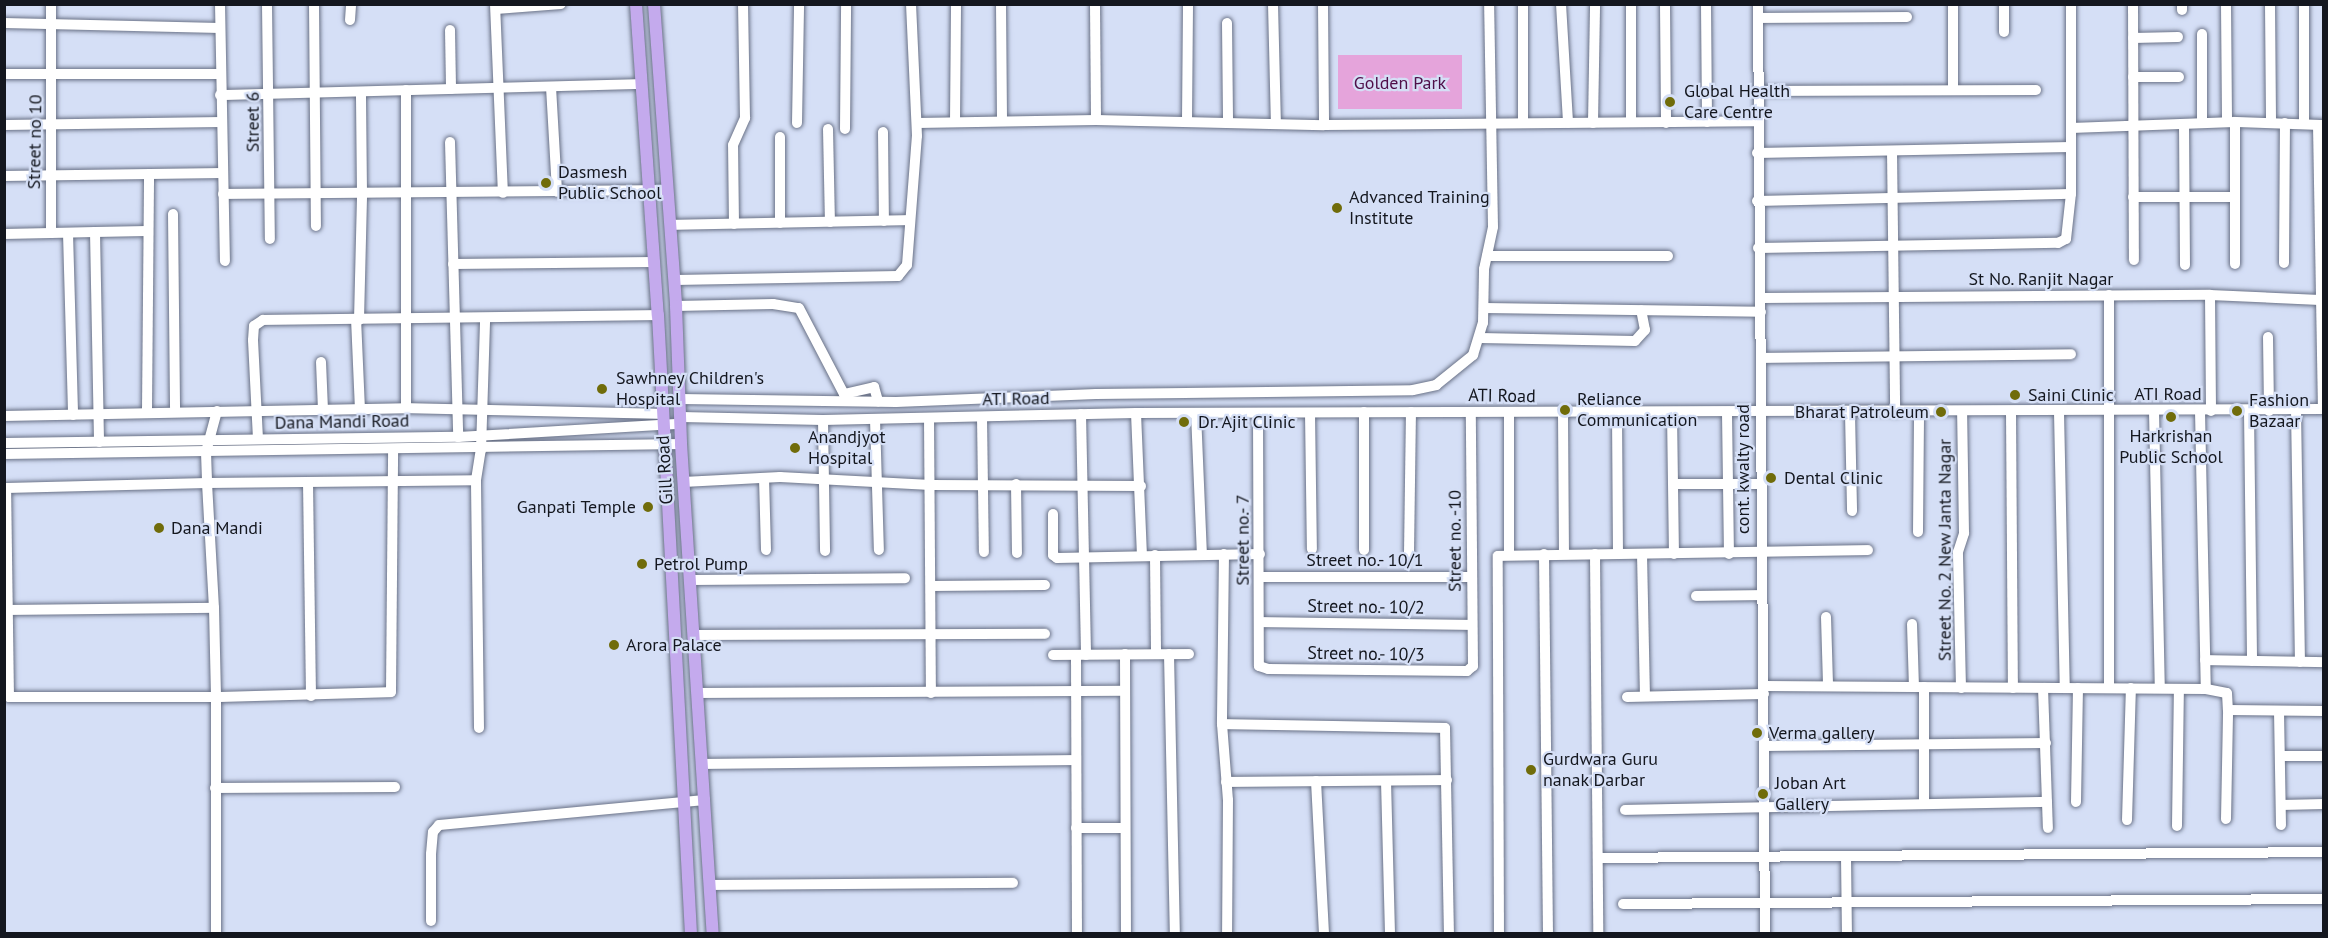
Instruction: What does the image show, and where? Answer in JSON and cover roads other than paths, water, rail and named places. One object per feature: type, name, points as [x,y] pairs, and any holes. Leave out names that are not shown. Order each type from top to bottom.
[{"type":"main road","name":"Gill Road","points":[[636,4],[658,315],[691,933]]},
{"type":"main road","name":"Gill Road","points":[[654,4],[666,190],[675,280],[683,482],[699,693],[713,933]]},
{"type":"street","name":"Street no 10","points":[[51,4],[53,122],[51,233]]},
{"type":"street","points":[[220,4],[225,261]]},
{"type":"street","name":"Street 6","points":[[267,4],[270,239]]},
{"type":"street","points":[[314,4],[316,226]]},
{"type":"street","points":[[350,20],[351,4]]},
{"type":"street","points":[[503,193],[497,88],[496,7],[561,4]]},
{"type":"street","points":[[734,224],[733,145],[745,118],[743,4]]},
{"type":"street","points":[[797,123],[799,4]]},
{"type":"street","points":[[845,129],[846,4]]},
{"type":"street","points":[[675,280],[898,276],[907,265],[917,123],[911,4]]},
{"type":"street","points":[[955,122],[956,4]]},
{"type":"street","points":[[1001,4],[1002,121]]},
{"type":"street","points":[[1095,4],[1096,120]]},
{"type":"street","points":[[1187,122],[1188,4]]},
{"type":"street","points":[[1273,4],[1275,124]]},
{"type":"street","points":[[1323,4],[1324,125]]},
{"type":"street","points":[[680,399],[878,401],[1423,390],[1459,369],[1473,355],[1480,338],[1487,256],[1492,227],[1488,124],[1489,4]]},
{"type":"street","points":[[1523,4],[1523,123]]},
{"type":"street","points":[[1561,4],[1568,123]]},
{"type":"street","points":[[1593,123],[1595,4]]},
{"type":"street","points":[[1631,4],[1631,122]]},
{"type":"street","points":[[1665,4],[1666,123]]},
{"type":"street","points":[[1706,4],[1707,122]]},
{"type":"street","name":"cont. kwalty road","points":[[1758,4],[1756,121],[1761,298],[1759,484],[1764,690],[1765,933]]},
{"type":"street","points":[[1953,4],[1953,90]]},
{"type":"street","points":[[2004,4],[2004,32]]},
{"type":"street","points":[[1758,248],[2058,243],[2069,232],[2071,4]]},
{"type":"street","points":[[2133,4],[2134,260]]},
{"type":"street","points":[[2226,4],[2235,197],[2235,264]]},
{"type":"street","points":[[2270,4],[2271,123]]},
{"type":"street","points":[[2304,4],[2304,124]]},
{"type":"street","points":[[1758,18],[1907,17]]},
{"type":"street","points":[[4,23],[52,27],[220,28]]},
{"type":"street","points":[[1227,23],[1228,123]]},
{"type":"street","points":[[450,30],[451,89]]},
{"type":"street","points":[[2202,34],[2202,123]]},
{"type":"street","points":[[2133,38],[2178,37]]},
{"type":"street","points":[[4,74],[52,72],[220,74]]},
{"type":"street","points":[[2133,77],[2179,77]]},
{"type":"street","points":[[220,95],[640,84]]},
{"type":"street","points":[[551,87],[557,192]]},
{"type":"street","points":[[406,90],[409,193],[406,408]]},
{"type":"street","points":[[1757,91],[2036,90]]},
{"type":"street","points":[[360,410],[356,320],[359,320],[362,193],[361,92]]},
{"type":"street","points":[[917,123],[1096,120],[1324,125],[1756,121]]},
{"type":"street","points":[[4,125],[53,122],[222,122]]},
{"type":"street","points":[[2071,128],[2231,122],[2321,125],[2320,300],[2323,409]]},
{"type":"street","points":[[2284,263],[2285,123]]},
{"type":"street","points":[[2184,124],[2186,265]]},
{"type":"street","points":[[828,129],[830,222]]},
{"type":"street","points":[[883,132],[884,221]]},
{"type":"street","points":[[780,137],[780,223]]},
{"type":"street","points":[[450,142],[458,437]]},
{"type":"street","points":[[1757,153],[2071,147]]},
{"type":"street","points":[[1892,151],[1895,412]]},
{"type":"street","points":[[4,176],[223,173]]},
{"type":"street","points":[[147,411],[148,175]]},
{"type":"street","points":[[223,194],[666,190]]},
{"type":"street","points":[[1757,201],[1892,200],[2071,194]]},
{"type":"street","points":[[2133,197],[2235,197]]},
{"type":"street","points":[[173,214],[175,411]]},
{"type":"street","points":[[669,225],[909,220]]},
{"type":"street","points":[[4,234],[147,231]]},
{"type":"street","points":[[95,232],[99,442]]},
{"type":"street","points":[[68,233],[73,415]]},
{"type":"street","points":[[1487,256],[1668,256]]},
{"type":"street","points":[[453,264],[654,262]]},
{"type":"street","points":[[2109,295],[2109,687]]},
{"type":"street","points":[[2206,689],[2205,411],[2210,295]]},
{"type":"street","name":"St No. Ranjit Nagar","points":[[1761,298],[2210,295],[2320,300]]},
{"type":"street","points":[[676,306],[773,304],[799,308],[844,394],[874,387],[878,401]]},
{"type":"street","points":[[1484,309],[1761,312]]},
{"type":"street","points":[[1480,338],[1635,341],[1645,330],[1641,310]]},
{"type":"street","points":[[258,440],[254,326],[263,320],[406,321],[455,318],[485,320],[658,315]]},
{"type":"street","points":[[479,728],[476,480],[481,450],[485,320]]},
{"type":"street","points":[[2268,337],[2268,411]]},
{"type":"street","points":[[1761,358],[1894,354],[2071,354]]},
{"type":"street","points":[[321,362],[323,410]]},
{"type":"street","points":[[4,416],[99,416],[147,411],[257,412],[406,408],[663,420]]},
{"type":"street","name":"ATI Road","points":[[680,421],[1136,413],[1759,414],[2323,409]]},
{"type":"street","points":[[2296,410],[2300,662]]},
{"type":"street","points":[[216,933],[216,697],[206,452],[217,411]]},
{"type":"street","points":[[2154,411],[2160,687]]},
{"type":"street","points":[[2249,411],[2252,661]]},
{"type":"street","points":[[1364,412],[1364,550]]},
{"type":"street","points":[[1409,554],[1411,412]]},
{"type":"street","name":"Street no. -10","points":[[1471,412],[1472,669]]},
{"type":"street","points":[[1509,412],[1509,555]]},
{"type":"street","points":[[1617,412],[1618,554]]},
{"type":"street","points":[[1918,412],[1918,532]]},
{"type":"street","name":"Street No. 2 New Janta Nagar","points":[[1961,688],[1958,552],[1964,533],[1962,412]]},
{"type":"street","points":[[2011,412],[2013,688]]},
{"type":"street","points":[[2059,412],[2065,688]]},
{"type":"street","points":[[1136,413],[1141,486],[1142,555]]},
{"type":"street","points":[[1196,413],[1202,554]]},
{"type":"street","name":"Street no.- 7","points":[[1258,413],[1259,666]]},
{"type":"street","points":[[1310,413],[1312,549]]},
{"type":"street","points":[[1563,413],[1564,553]]},
{"type":"street","points":[[1672,413],[1674,554]]},
{"type":"street","points":[[1727,413],[1729,554]]},
{"type":"street","points":[[1850,413],[1852,511]]},
{"type":"street","points":[[1077,933],[1076,692],[1081,655],[1085,557],[1081,414]]},
{"type":"street","points":[[982,417],[984,552]]},
{"type":"street","points":[[929,418],[931,693]]},
{"type":"street","points":[[875,419],[879,550]]},
{"type":"street","name":"Dana Mandi Road","points":[[4,443],[458,437],[663,420],[680,421]]},
{"type":"street","points":[[823,420],[825,551]]},
{"type":"street","points":[[4,454],[481,450],[681,444]]},
{"type":"street","points":[[393,451],[395,483],[391,692],[311,696],[7,697],[9,610],[5,488],[207,483],[395,483],[476,480]]},
{"type":"street","points":[[683,482],[764,478],[825,481],[877,480],[931,484],[1141,486]]},
{"type":"street","points":[[764,478],[766,550]]},
{"type":"street","points":[[308,482],[311,696]]},
{"type":"street","points":[[1016,484],[1017,553]]},
{"type":"street","points":[[1674,484],[1759,484]]},
{"type":"street","points":[[1053,514],[1054,558],[1260,554]]},
{"type":"street","points":[[1499,933],[1495,563],[1498,556],[1564,553],[1729,554],[1868,550]]},
{"type":"street","points":[[1224,554],[1222,724],[1226,782],[1227,933]]},
{"type":"street","points":[[1544,554],[1548,933]]},
{"type":"street","points":[[1595,554],[1598,933]]},
{"type":"street","points":[[1642,554],[1645,696]]},
{"type":"street","points":[[1155,555],[1156,654]]},
{"type":"street","name":"Street no.- 10/1","points":[[1260,577],[1471,577]]},
{"type":"street","points":[[691,580],[905,578]]},
{"type":"street","points":[[931,586],[1045,585]]},
{"type":"street","points":[[1696,596],[1761,595]]},
{"type":"street","points":[[9,610],[214,608]]},
{"type":"street","points":[[1827,617],[1828,686]]},
{"type":"street","name":"Street no.- 10/2","points":[[1259,622],[1472,625]]},
{"type":"street","points":[[1912,624],[1925,745],[1924,803]]},
{"type":"street","points":[[695,635],[931,636],[1045,633]]},
{"type":"street","points":[[1125,654],[1125,933]]},
{"type":"street","points":[[1169,654],[1175,933]]},
{"type":"street","points":[[1053,655],[1189,654]]},
{"type":"street","points":[[2205,660],[2324,662]]},
{"type":"street","name":"Street no.- 10/3","points":[[1259,666],[1268,669],[1472,669]]},
{"type":"street","points":[[1628,696],[1828,686],[2160,687],[2206,689],[2227,693],[2226,819]]},
{"type":"street","points":[[2043,688],[2048,828]]},
{"type":"street","points":[[2076,802],[2078,688]]},
{"type":"street","points":[[2127,820],[2131,688]]},
{"type":"street","points":[[2177,826],[2179,689]]},
{"type":"street","points":[[699,693],[1124,691]]},
{"type":"street","points":[[2228,710],[2324,711]]},
{"type":"street","points":[[2279,711],[2281,825]]},
{"type":"street","points":[[1222,724],[1444,727],[1449,933]]},
{"type":"street","points":[[1764,746],[2046,743]]},
{"type":"street","points":[[2281,756],[2324,756]]},
{"type":"street","points":[[703,764],[1075,760]]},
{"type":"street","points":[[1226,782],[1447,780]]},
{"type":"street","points":[[1316,781],[1324,933]]},
{"type":"street","points":[[1386,781],[1390,933]]},
{"type":"street","points":[[215,788],[395,787]]},
{"type":"street","points":[[431,921],[430,854],[433,832],[439,825],[684,800],[705,800]]},
{"type":"street","points":[[1625,810],[1764,805],[2047,802]]},
{"type":"street","points":[[2281,805],[2324,804]]},
{"type":"street","points":[[1076,828],[1125,828]]},
{"type":"street","points":[[1598,858],[2324,852]]},
{"type":"street","points":[[1846,856],[1847,933]]},
{"type":"street","points":[[710,885],[1013,883]]},
{"type":"street","points":[[1623,904],[2324,899]]},
{"type":"place","name":"Global Health Care Centre","points":[[1670,102]]},
{"type":"place","name":"Dasmesh Public School","points":[[546,183]]},
{"type":"place","name":"Advanced Training Institute","points":[[1337,208]]},
{"type":"place","name":"Sawhney Children's Hospital","points":[[602,389]]},
{"type":"place","name":"Saini Clinic","points":[[2015,395]]},
{"type":"place","name":"Reliance Communication","points":[[1565,410]]},
{"type":"place","name":"Fashion Bazaar","points":[[2237,411]]},
{"type":"place","name":"Bharat Patroleum","points":[[1941,412]]},
{"type":"place","name":"Harkrishan Public School","points":[[2171,417]]},
{"type":"place","name":"Dr. Ajit Clinic","points":[[1184,422]]},
{"type":"place","name":"Anandjyot Hospital","points":[[795,448]]},
{"type":"place","name":"Dental Clinic","points":[[1771,478]]},
{"type":"place","name":"Ganpati Temple","points":[[648,507]]},
{"type":"place","name":"Dana Mandi","points":[[159,528]]},
{"type":"place","name":"Petrol Pump","points":[[642,564]]},
{"type":"place","name":"Arora Palace","points":[[614,645]]},
{"type":"place","name":"Verma gallery","points":[[1757,733]]},
{"type":"place","name":"Gurdwara Guru nanak Darbar","points":[[1531,770]]},
{"type":"place","name":"Joban Art Gallery","points":[[1763,794]]},
{"type":"park label","name":"Golden Park","points":[[1400,83]]}]
